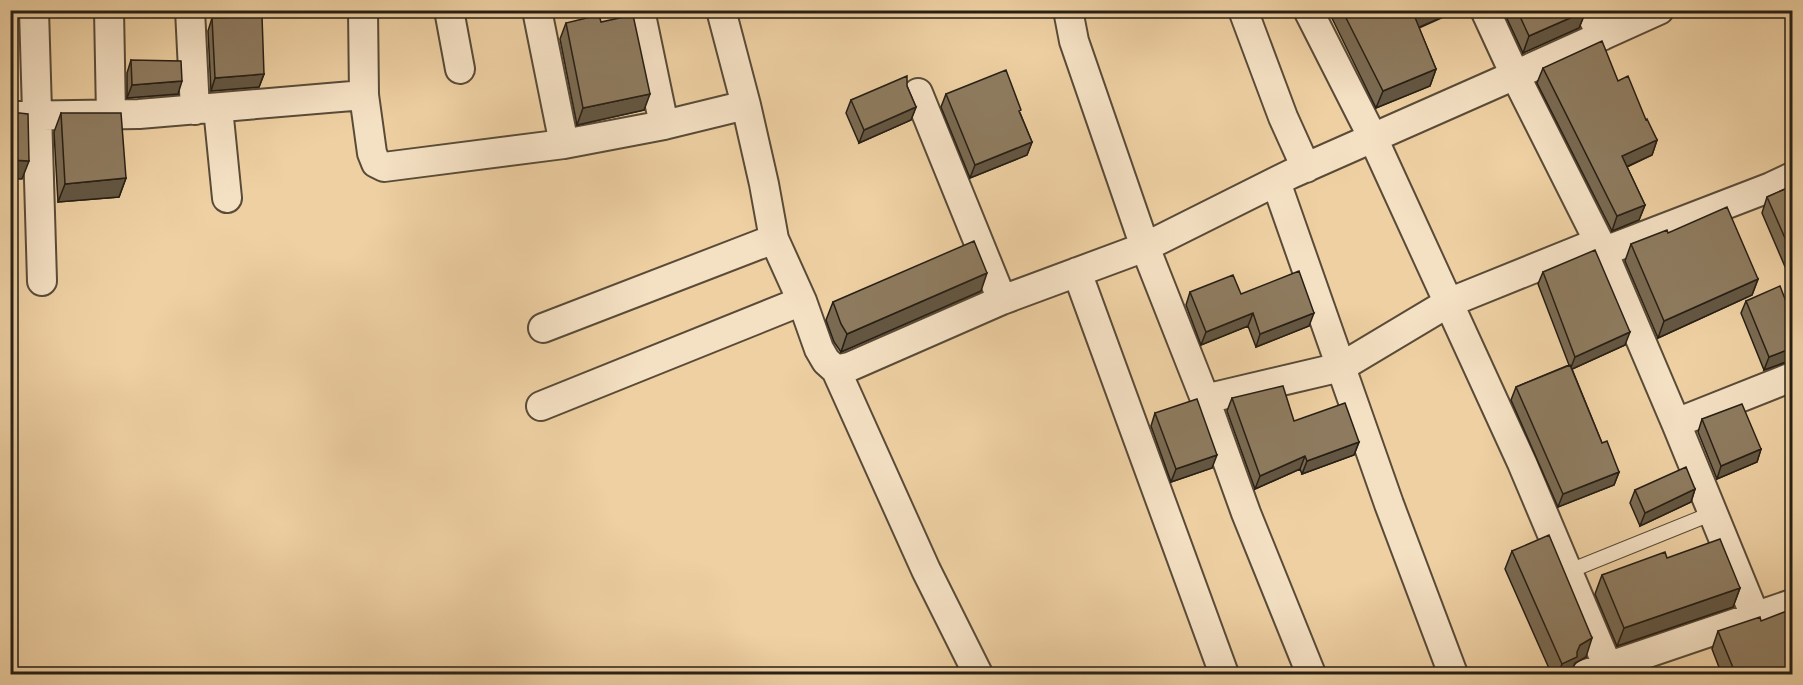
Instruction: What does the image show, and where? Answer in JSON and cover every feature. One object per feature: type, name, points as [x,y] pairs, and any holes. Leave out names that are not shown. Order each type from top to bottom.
[{"type":"street","points":[[34,10],[23,116],[42,281]]},
{"type":"street","points":[[109,10],[111,115]]},
{"type":"street","points":[[190,10],[206,109],[227,198]]},
{"type":"street","points":[[363,10],[364,95],[372,153],[376,163],[384,167],[564,144],[664,125],[746,105]]},
{"type":"street","points":[[449,10],[459,69]]},
{"type":"street","points":[[537,10],[564,144]]},
{"type":"street","points":[[640,10],[664,125]]},
{"type":"street","points":[[721,10],[746,105],[774,239],[802,301],[819,348],[826,361],[836,370],[926,570],[978,675]]},
{"type":"street","points":[[1068,10],[1074,41],[1145,247],[1205,399],[1246,513],[1311,675]]},
{"type":"street","points":[[1244,10],[1283,117],[1306,168]]},
{"type":"street","points":[[1308,10],[1373,138],[1522,463],[1568,572],[1597,671],[1792,604]]},
{"type":"street","points":[[1485,10],[1600,247],[1676,423],[1755,616]]},
{"type":"street","points":[[1589,10],[1602,36]]},
{"type":"street","points":[[836,370],[849,367],[1002,300],[1145,247],[1306,168],[1659,10]]},
{"type":"street","points":[[918,93],[1002,300]]},
{"type":"street","points":[[23,116],[139,114],[364,95]]},
{"type":"street","points":[[1205,399],[1341,367],[1448,303],[1771,187],[1792,177]]},
{"type":"street","points":[[1276,182],[1389,504],[1453,675]]},
{"type":"street","points":[[543,328],[774,239]]},
{"type":"street","points":[[1077,272],[1224,675]]},
{"type":"street","points":[[542,406],[802,301]]},
{"type":"street","points":[[1676,423],[1792,377]]},
{"type":"lane","points":[[1568,572],[1713,513]]},
{"type":"building","points":[[1342,10],[1426,10],[1414,15],[1436,69],[1383,91]]},
{"type":"building","points":[[1517,10],[1586,10],[1586,11],[1529,36]]},
{"type":"building","points":[[599,15],[601,22],[633,15],[650,94],[583,108],[566,23]]},
{"type":"building","points":[[262,16],[264,74],[215,78],[212,18]]},
{"type":"building","points":[[1602,41],[1618,81],[1628,76],[1657,140],[1622,156],[1645,205],[1617,216],[1543,68]]},
{"type":"building","points":[[131,60],[181,61],[182,81],[132,85]]},
{"type":"building","points":[[1006,70],[1032,142],[975,165],[946,94]]},
{"type":"building","points":[[907,76],[907,86],[916,107],[864,130],[851,100]]},
{"type":"building","points":[[10,112],[28,114],[29,161],[10,160]]},
{"type":"building","points":[[61,113],[121,113],[126,178],[65,184]]},
{"type":"building","points":[[1792,186],[1792,254],[1767,197]]},
{"type":"building","points":[[1727,207],[1758,279],[1664,321],[1631,244],[1667,230],[1668,233]]},
{"type":"building","points":[[974,241],[987,273],[847,334],[833,302]]},
{"type":"building","points":[[1595,250],[1630,332],[1575,357],[1543,272]]},
{"type":"building","points":[[1299,271],[1314,313],[1260,334],[1253,313],[1206,332],[1190,292],[1233,275],[1241,294]]},
{"type":"building","points":[[1780,286],[1792,317],[1792,348],[1769,357],[1746,301]]},
{"type":"building","points":[[1570,365],[1602,443],[1607,441],[1619,472],[1563,494],[1516,387]]},
{"type":"building","points":[[1283,386],[1294,421],[1345,403],[1359,442],[1307,461],[1305,456],[1260,476],[1232,398]]},
{"type":"building","points":[[1197,399],[1217,455],[1176,469],[1155,413]]},
{"type":"building","points":[[1742,404],[1761,449],[1721,466],[1702,419]]},
{"type":"building","points":[[1686,467],[1695,489],[1645,513],[1635,490]]},
{"type":"building","points":[[1549,535],[1592,638],[1580,645],[1577,657],[1562,664],[1512,551]]},
{"type":"building","points":[[1720,539],[1740,588],[1624,628],[1602,575],[1665,552],[1667,558]]},
{"type":"building","points":[[1792,609],[1792,675],[1736,675],[1718,631],[1760,617],[1761,621]]}]
